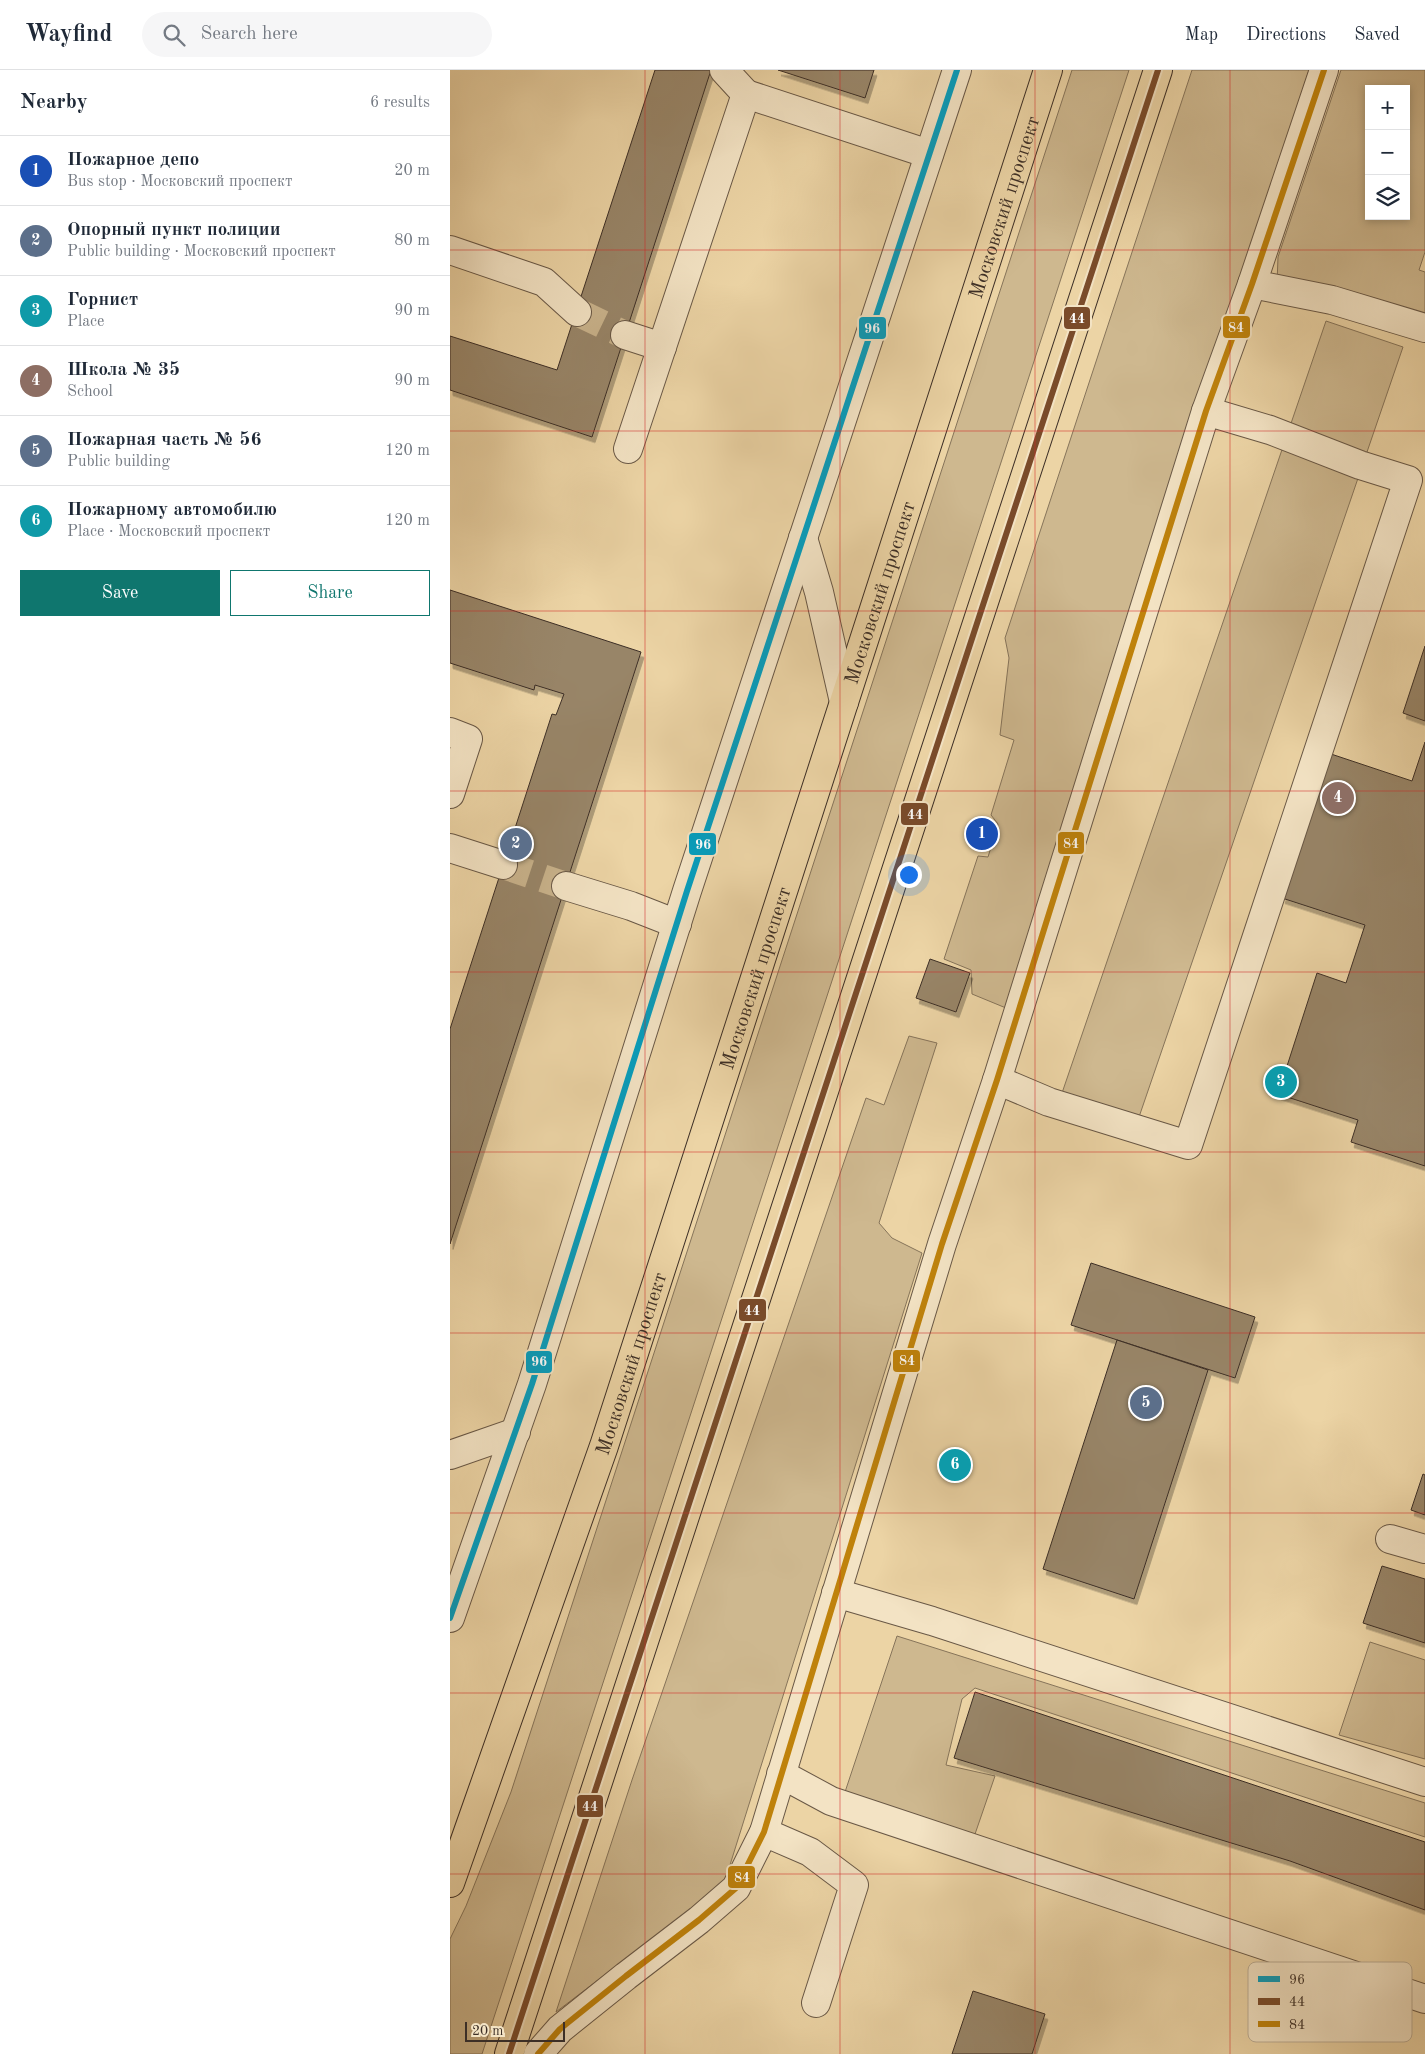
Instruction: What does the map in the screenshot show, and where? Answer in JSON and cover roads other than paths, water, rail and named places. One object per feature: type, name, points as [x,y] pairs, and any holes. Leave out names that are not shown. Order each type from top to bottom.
[{"type":"main road","name":"Московский проспект","points":[[450,1883],[604,1446],[1048,70]]},
{"type":"main road","points":[[509,2054],[1158,70]]},
{"type":"street","points":[[724,70],[746,94],[929,154]]},
{"type":"street","points":[[452,1605],[516,1432],[677,924],[957,70]]},
{"type":"street","points":[[538,2054],[560,2029],[699,1920],[736,1888],[764,1832],[942,1244],[997,1080],[1206,411],[1252,284],[1324,70]]},
{"type":"street","points":[[628,449],[746,94]]},
{"type":"street","points":[[450,250],[544,282],[577,312]]},
{"type":"street","points":[[1252,284],[1332,300],[1425,328]]},
{"type":"street","points":[[625,335],[662,347]]},
{"type":"street","points":[[997,1080],[1049,1102],[1188,1145],[1408,480],[1360,465],[1270,430],[1206,411]]},
{"type":"street","points":[[803,538],[819,592],[844,702]]},
{"type":"street","points":[[450,732],[468,738],[450,794]]},
{"type":"street","points":[[450,848],[503,865]]},
{"type":"street","points":[[566,886],[631,906],[677,924]]},
{"type":"street","points":[[450,1455],[516,1432]]},
{"type":"street","points":[[1390,1538],[1425,1549]]},
{"type":"street","points":[[836,1593],[932,1621],[1425,1782]]},
{"type":"street","points":[[781,1774],[831,1801],[1314,1962]]},
{"type":"street","points":[[764,1832],[810,1852],[854,1885],[816,2003]]},
{"type":"street","points":[[1412,1995],[1425,1999]]},
{"type":"tunnel","points":[[577,312],[625,335]]},
{"type":"tunnel","points":[[503,865],[566,886]]},
{"type":"place","name":"Школа № 35","points":[[1338,798]]},
{"type":"place","name":"Пожарное депо","points":[[982,834]]},
{"type":"place","name":"Опорный пункт полиции","points":[[516,844]]},
{"type":"place","name":"Горнист","points":[[1281,1082]]},
{"type":"place","name":"Пожарная часть № 56","points":[[1146,1403]]},
{"type":"place","name":"Пожарному автомобилю","points":[[955,1465]]}]
